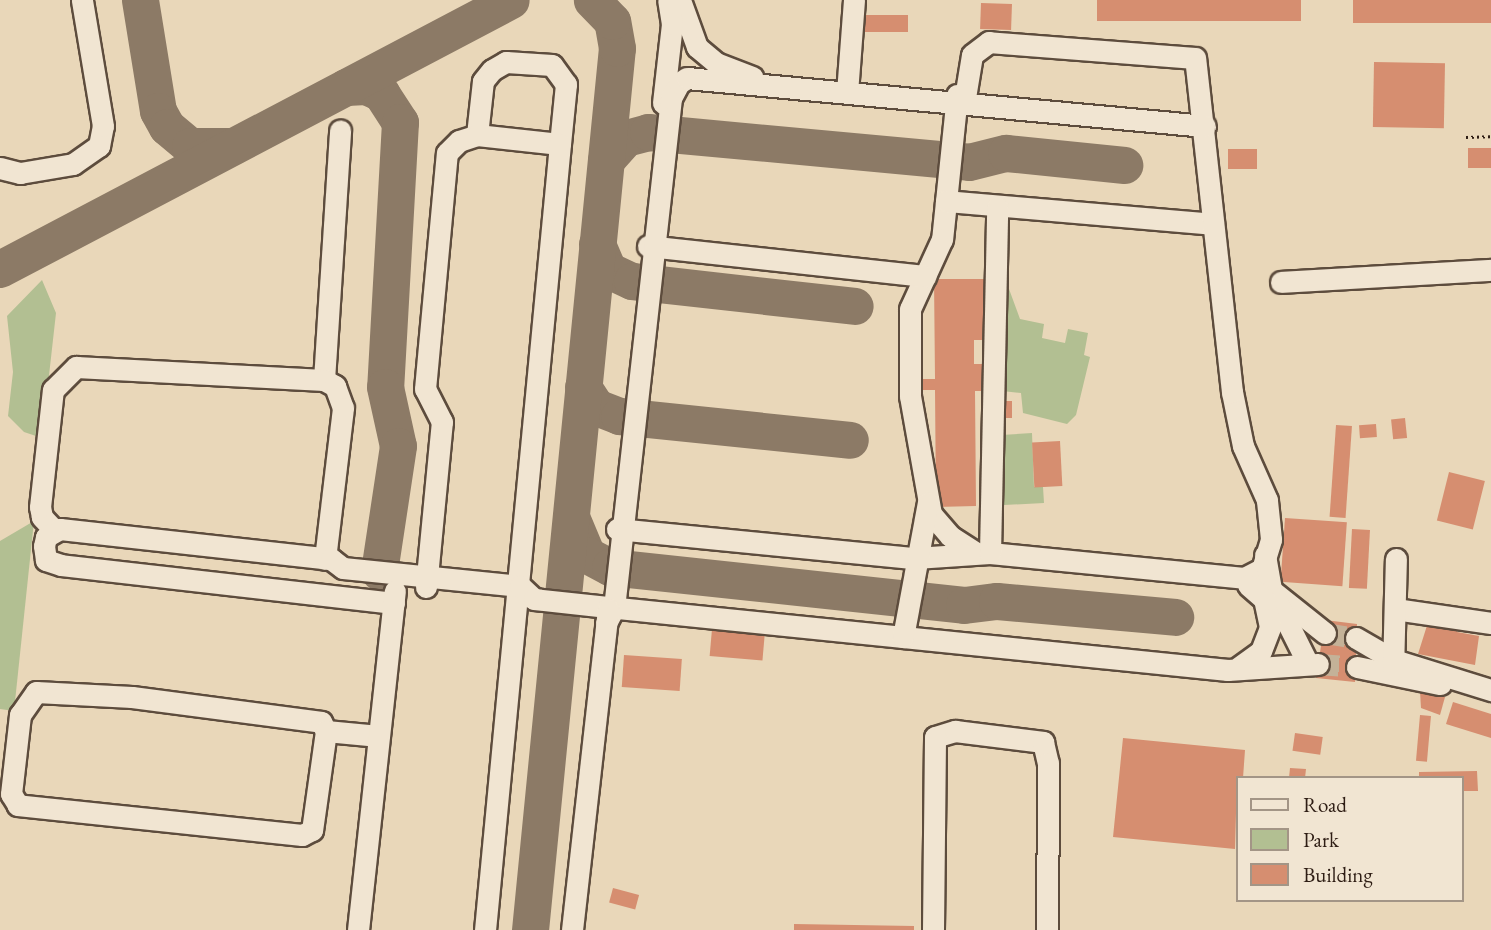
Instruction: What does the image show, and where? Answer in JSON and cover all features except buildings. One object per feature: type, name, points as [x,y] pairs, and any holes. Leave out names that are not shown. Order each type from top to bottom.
[{"type":"lane","points":[[0,168],[24,172],[73,164],[99,146],[103,126],[82,0]]},
{"type":"lane","points":[[651,247],[667,57],[668,0]]},
{"type":"lane","points":[[572,930],[651,247],[671,98],[703,64],[680,0]]},
{"type":"lane","points":[[844,89],[846,0]]},
{"type":"lane","points":[[844,89],[854,0]]},
{"type":"lane","points":[[667,57],[679,43],[697,47],[741,74],[844,89]]},
{"type":"lane","points":[[903,637],[915,558],[928,507],[910,383],[911,309],[933,241],[960,100],[978,57],[993,48],[1187,62],[1194,72],[1202,122],[1226,394],[1236,448],[1261,508],[1271,590],[1270,623],[1256,657],[1228,670]]},
{"type":"lane","points":[[667,57],[672,73],[687,79],[844,89],[1202,122]]},
{"type":"lane","points":[[477,135],[483,81],[492,70],[506,62],[552,65],[566,84],[485,930]]},
{"type":"lane","points":[[922,275],[942,239],[960,100]]},
{"type":"lane","points":[[324,380],[340,131]]},
{"type":"lane","points":[[426,582],[442,422],[425,389],[445,163],[453,145],[477,135],[560,144]]},
{"type":"lane","points":[[946,201],[1210,224]]},
{"type":"lane","points":[[983,553],[997,207]]},
{"type":"lane","points":[[651,247],[922,275]]},
{"type":"lane","points":[[1281,282],[1491,270]]},
{"type":"lane","points":[[325,559],[343,408],[335,386],[324,380],[76,367],[53,390],[40,512],[54,530],[325,559],[343,568],[391,583]]},
{"type":"lane","points":[[928,507],[950,536],[983,553]]},
{"type":"lane","points":[[54,530],[44,546],[49,563],[182,579],[426,582],[518,591],[532,607],[594,614],[609,612],[903,637],[1228,670],[1312,663],[1271,590]]},
{"type":"lane","points":[[620,530],[915,558],[983,553],[1234,577],[1253,576],[1266,562]]},
{"type":"lane","points":[[182,579],[186,543]]},
{"type":"lane","points":[[1393,668],[1396,559]]},
{"type":"lane","points":[[1234,577],[1264,599],[1270,623]]},
{"type":"lane","points":[[358,923],[379,736],[391,583]]},
{"type":"lane","points":[[1271,590],[1325,634]]},
{"type":"lane","points":[[476,930],[508,603],[518,591]]},
{"type":"lane","points":[[1395,609],[1491,623]]},
{"type":"lane","points":[[1356,638],[1393,668],[1491,701]]},
{"type":"lane","points":[[1357,667],[1393,668],[1491,690]]},
{"type":"lane","points":[[326,731],[314,822],[302,835],[23,806],[12,794],[20,715],[36,692],[307,718],[326,731],[379,736]]},
{"type":"lane","points":[[933,930],[935,737],[955,731],[1043,742],[1048,764],[1047,930]]},
{"type":"path","points":[[1466,137],[1491,136]]},
{"type":"green space","points":[[42,280],[56,313],[42,438],[24,432],[8,416],[13,372],[7,316]]},
{"type":"green space","points":[[1003,289],[1009,289],[1020,319],[1044,324],[1042,338],[1065,343],[1068,329],[1088,333],[1084,355],[1090,357],[1076,415],[1067,424],[1023,413],[1021,393],[1002,391]]},
{"type":"green space","points":[[1032,433],[1034,487],[1043,487],[1044,503],[1004,505],[1001,435]]},
{"type":"green space","points":[[34,521],[14,711],[0,709],[0,541]]},
{"type":"taxiway","points":[[140,0],[158,111],[167,127],[190,146],[233,146]]},
{"type":"taxiway","points":[[0,269],[511,0]]},
{"type":"taxiway","points":[[530,930],[617,48],[612,21],[592,0]]},
{"type":"taxiway","points":[[346,87],[366,86],[381,93],[400,122],[385,387],[398,446],[379,572]]},
{"type":"taxiway","points":[[606,160],[626,138],[648,132],[969,162],[1006,153],[1124,165]]},
{"type":"taxiway","points":[[597,244],[608,270],[632,281],[855,306]]},
{"type":"taxiway","points":[[583,387],[596,407],[619,416],[850,440]]},
{"type":"taxiway","points":[[571,517],[587,555],[610,567],[964,605],[997,601],[1175,617]]},
{"type":"tunnel","points":[[1325,633],[1356,638]]},
{"type":"tunnel","points":[[1318,664],[1357,667]]}]
